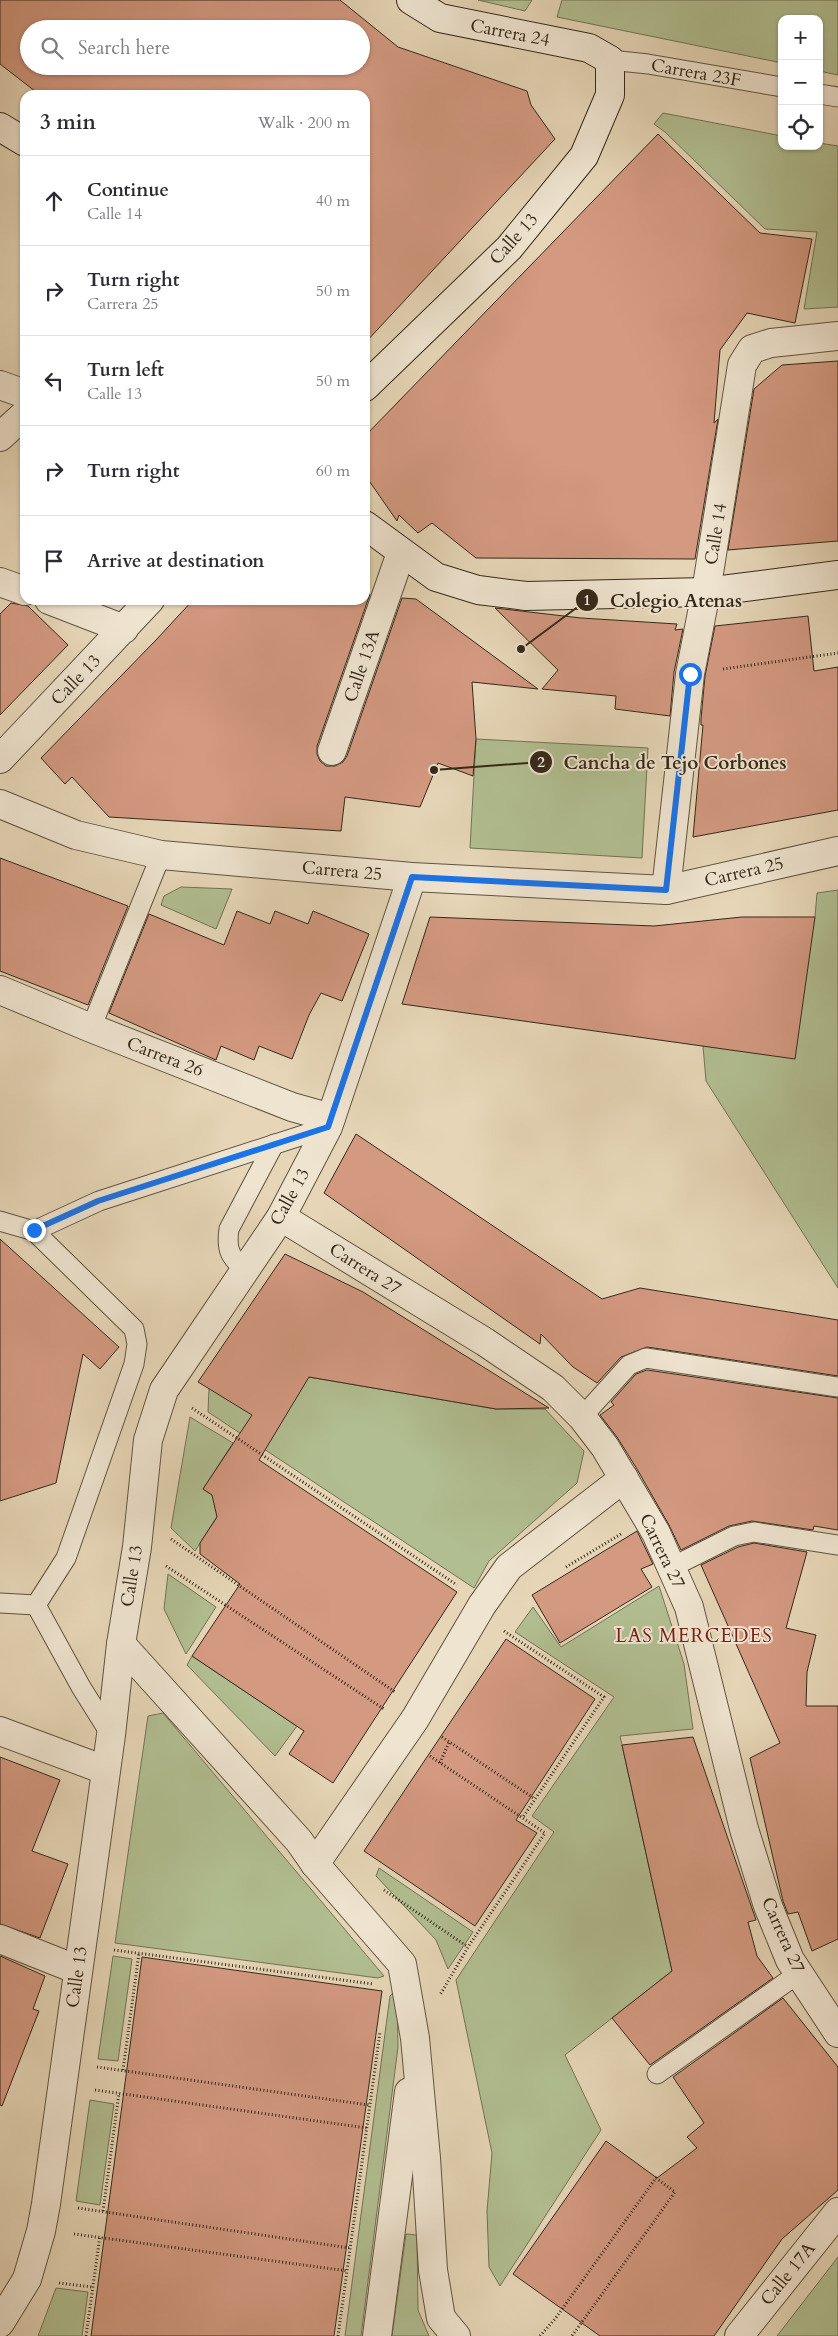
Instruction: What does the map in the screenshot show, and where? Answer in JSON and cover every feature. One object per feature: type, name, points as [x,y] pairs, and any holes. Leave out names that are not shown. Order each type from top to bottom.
[{"type":"street","name":"Carrera 24","points":[[411,0],[440,18],[588,48],[610,60]]},
{"type":"street","name":"Calle 13","points":[[370,382],[509,248],[584,156],[610,95],[610,60]]},
{"type":"street","points":[[0,127],[20,139]]},
{"type":"street","name":"Calle 14","points":[[666,890],[690,674],[706,592],[742,365],[752,349],[770,343],[838,336]]},
{"type":"street","points":[[0,385],[20,392]]},
{"type":"street","points":[[370,529],[436,577],[478,590],[526,596],[706,592],[838,575]]},
{"type":"street","name":"Calle 13A","points":[[332,752],[401,553]]},
{"type":"street","points":[[0,582],[20,589]]},
{"type":"street","points":[[61,605],[124,629]]},
{"type":"street","name":"Calle 13","points":[[0,758],[146,605]]},
{"type":"street","name":"Carrera 25","points":[[0,804],[76,835],[161,855],[412,877],[666,890],[838,851]]},
{"type":"street","name":"Calle 13","points":[[0,2323],[27,2279],[41,2231],[46,2204],[111,1735],[121,1644],[137,1547],[148,1440],[164,1390],[281,1217],[330,1123],[412,877]]},
{"type":"street","name":"Carrera 26","points":[[0,990],[330,1123]]},
{"type":"street","name":"Carrera 27","points":[[281,1217],[485,1342],[553,1388],[582,1417],[624,1478],[656,1533],[689,1607],[746,1838],[768,1906],[790,1960],[838,2034]]},
{"type":"street","points":[[316,1864],[415,1719],[482,1605],[509,1568],[624,1478]]},
{"type":"street","points":[[121,1644],[299,1841],[316,1864],[402,1964],[415,2038],[426,2158],[433,2270],[441,2318],[456,2336]]},
{"type":"street","points":[[0,1731],[105,1770]]},
{"type":"street","points":[[0,1939],[79,1958]]},
{"type":"street","points":[[377,2336],[415,2038]]},
{"type":"street","name":"Calle 17A","points":[[738,2336],[838,2212]]},
{"type":"lane","name":"Carrera 23F","points":[[610,60],[648,64],[778,86]]},
{"type":"lane","points":[[823,95],[838,97]]},
{"type":"lane","points":[[91,1028],[161,855]]},
{"type":"lane","points":[[34,1230],[98,1201],[274,1144],[330,1123]]},
{"type":"lane","points":[[245,1270],[232,1259],[228,1239],[229,1229],[274,1144]]},
{"type":"lane","points":[[0,1221],[34,1230],[134,1329],[137,1344],[134,1364],[66,1558],[36,1605]]},
{"type":"lane","points":[[582,1417],[629,1365],[646,1358],[838,1387]]},
{"type":"lane","points":[[672,1567],[734,1536],[754,1532],[838,1545]]},
{"type":"lane","points":[[0,1603],[36,1605]]},
{"type":"lane","points":[[36,1605],[81,1687],[111,1735]]},
{"type":"lane","points":[[657,2074],[799,1973]]},
{"type":"path","points":[[690,674],[838,653]]},
{"type":"path","points":[[164,1390],[465,1590],[482,1605],[506,1632],[604,1698],[523,1818]]},
{"type":"path","points":[[140,1517],[397,1694]]},
{"type":"path","points":[[561,1570],[625,1532]]},
{"type":"path","points":[[137,1547],[386,1711]]},
{"type":"path","points":[[501,1640],[511,1624]]},
{"type":"path","points":[[415,1719],[536,1799]]},
{"type":"path","points":[[440,1763],[449,1742]]},
{"type":"path","points":[[427,1754],[545,1833],[468,1947],[439,1997]]},
{"type":"path","points":[[379,1887],[468,1947]]},
{"type":"path","points":[[79,1958],[139,1953],[386,1986],[402,1964]]},
{"type":"path","points":[[123,2070],[139,1953]]},
{"type":"path","points":[[338,2336],[381,2023]]},
{"type":"path","points":[[63,2075],[123,2070],[369,2105]]},
{"type":"path","points":[[63,2075],[119,2094],[367,2128]]},
{"type":"path","points":[[103,2211],[119,2094]]},
{"type":"path","points":[[540,2336],[555,2319],[656,2178],[675,2192],[572,2336]]},
{"type":"path","points":[[46,2204],[350,2248]]},
{"type":"path","points":[[41,2231],[100,2236],[384,2276]]},
{"type":"path","points":[[86,2336],[100,2236]]},
{"type":"green space","points":[[478,0],[532,0],[525,11]]},
{"type":"green space","points":[[562,0],[838,0],[838,75],[823,72],[823,15],[778,15],[778,62],[557,17]]},
{"type":"green space","points":[[663,113],[778,135],[778,150],[823,150],[823,144],[838,146],[838,307],[804,309],[817,232],[765,229],[665,132],[654,124]]},
{"type":"green space","points":[[476,739],[648,748],[642,858],[470,848]]},
{"type":"green space","points":[[181,887],[232,889],[216,929],[161,905],[164,896]]},
{"type":"green space","points":[[838,890],[838,1288],[706,1081],[703,1046],[815,917],[817,893]]},
{"type":"green space","points":[[309,1377],[496,1409],[545,1409],[584,1451],[577,1483],[489,1561],[474,1588],[208,1412],[209,1388]]},
{"type":"green space","points":[[190,1417],[233,1443],[203,1489],[225,1504],[195,1551],[171,1528]]},
{"type":"green space","points":[[168,1574],[216,1607],[186,1654],[164,1609]]},
{"type":"green space","points":[[659,1586],[684,1664],[693,1729],[620,1736],[672,1971],[565,2055],[601,2130],[500,2286],[489,2267],[487,2211],[492,2153],[456,1980],[554,1832],[532,1816],[614,1697],[515,1632],[533,1607],[561,1647]]},
{"type":"green space","points":[[192,1656],[297,1726],[275,1756],[187,1665]]},
{"type":"green space","points":[[163,1713],[384,1976],[378,1978],[115,1943],[148,1716]]},
{"type":"green space","points":[[379,1868],[473,1932],[448,1969],[436,1940],[376,1876]]},
{"type":"green space","points":[[113,1956],[132,1959],[118,2061],[98,2059]]},
{"type":"green space","points":[[397,1988],[398,2047],[361,2336],[345,2336],[390,1996]]},
{"type":"green space","points":[[90,2100],[114,2104],[100,2205],[76,2201]]},
{"type":"green space","points":[[406,2234],[417,2235],[418,2310],[429,2336],[392,2336]]},
{"type":"green space","points":[[838,2257],[838,2336],[777,2336]]},
{"type":"green space","points":[[56,2288],[88,2292],[82,2336],[38,2336]]},
{"type":"building","points":[[0,0],[340,0],[365,20],[20,20],[20,75],[370,75],[370,24],[398,47],[527,91],[531,105],[555,139],[370,338],[370,90],[34,90],[0,64]]},
{"type":"building","points":[[658,134],[760,233],[812,239],[795,323],[747,313],[720,350],[714,423],[718,419],[695,559],[476,558],[432,523],[418,533],[399,515],[397,521],[370,482],[370,431]]},
{"type":"building","points":[[838,361],[838,541],[728,550],[754,389],[782,365]]},
{"type":"building","points":[[402,598],[416,599],[538,689],[472,682],[476,739],[473,776],[438,763],[420,807],[345,797],[341,831],[109,817],[72,777],[65,784],[41,758],[188,605],[366,605],[317,746],[317,754],[320,761],[326,766],[335,766],[343,762],[347,756]]},
{"type":"building","points":[[11,603],[28,606],[68,645],[0,715],[0,614]]},
{"type":"building","points":[[495,608],[581,618],[677,624],[675,630],[683,629],[674,672],[670,716],[615,709],[616,696],[542,689],[558,670]]},
{"type":"building","points":[[808,616],[814,671],[838,667],[838,810],[693,837],[703,725],[701,725],[701,719],[705,676],[715,626]]},
{"type":"building","points":[[0,858],[128,906],[88,1005],[0,971]]},
{"type":"building","points":[[237,911],[270,924],[275,911],[308,924],[313,911],[369,934],[342,1001],[321,993],[309,1015],[292,1059],[259,1046],[254,1060],[221,1046],[216,1060],[109,1013],[149,914],[224,945]]},
{"type":"building","points":[[430,917],[654,926],[742,917],[815,917],[795,1059],[402,1004]]},
{"type":"building","points":[[356,1134],[602,1299],[640,1288],[838,1320],[838,1376],[647,1347],[621,1357],[597,1383],[573,1367],[541,1334],[540,1344],[324,1193]]},
{"type":"building","points":[[0,1239],[119,1347],[100,1369],[83,1354],[56,1483],[0,1501]]},
{"type":"building","points":[[285,1254],[363,1292],[549,1408],[496,1409],[309,1377],[259,1460],[457,1592],[333,1783],[289,1754],[304,1731],[192,1656],[240,1584],[200,1554],[200,1543],[217,1517],[212,1495],[203,1489],[252,1415],[198,1382]]},
{"type":"building","points":[[647,1370],[838,1398],[838,1530],[814,1526],[813,1530],[752,1521],[729,1526],[681,1550],[637,1469],[617,1437],[600,1415],[614,1405],[611,1402],[636,1374]]},
{"type":"building","points":[[637,1531],[653,1564],[641,1569],[652,1587],[560,1643],[532,1595]]},
{"type":"building","points":[[754,1543],[807,1552],[786,1628],[816,1635],[807,1672],[806,1706],[838,1706],[838,1939],[812,1951],[798,1912],[788,1914],[783,1901],[750,1758],[780,1743],[701,1565],[738,1547]]},
{"type":"building","points":[[506,1639],[595,1699],[516,1820],[537,1833],[475,1926],[364,1851]]},
{"type":"building","points":[[693,1737],[756,1920],[748,1922],[757,1956],[773,1978],[650,2065],[612,2018],[672,1971],[622,1745]]},
{"type":"building","points":[[0,1757],[60,1780],[32,1851],[68,1864],[40,1938],[0,1924]]},
{"type":"building","points":[[0,1956],[45,1976],[33,2009],[39,2011],[2,2106],[0,2105]]},
{"type":"building","points":[[142,1957],[382,1991],[334,2336],[91,2336]]},
{"type":"building","points":[[783,1998],[838,2067],[838,2190],[782,2239],[714,2336],[600,2336],[513,2274],[606,2141],[657,2178],[697,2148],[687,2137],[704,2123],[673,2077]]},
{"type":"place","name":"Colegio Atenas","points":[[521,649]]},
{"type":"place","name":"Cancha de Tejo Corbones","points":[[434,770]]},
{"type":"district","name":"LAS MERCEDES","points":[[694,1636]]},
{"type":"route","points":[[34,1230],[98,1201],[328,1127],[412,877],[666,890],[690,674]]}]
